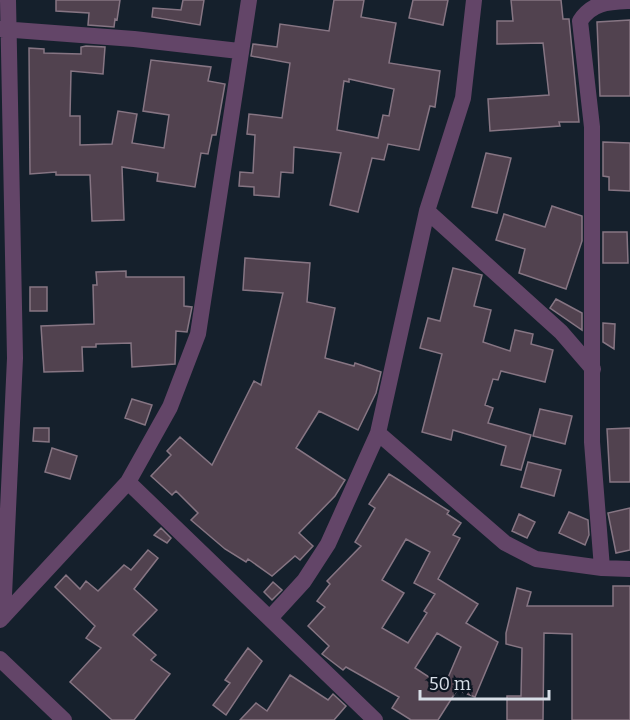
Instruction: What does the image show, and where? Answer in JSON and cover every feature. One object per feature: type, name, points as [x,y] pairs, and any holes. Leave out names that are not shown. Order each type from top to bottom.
[{"type":"street","points":[[1,618],[15,358],[5,29],[8,0]]},
{"type":"street","points":[[1,618],[128,482],[170,407],[198,334],[239,51],[249,0]]},
{"type":"street","points":[[271,617],[304,581],[328,544],[378,433],[427,211],[464,98],[474,0]]},
{"type":"street","points":[[602,568],[592,442],[592,127],[580,21],[587,10],[604,2],[630,2]]},
{"type":"street","points":[[5,29],[134,39],[239,51]]},
{"type":"street","points":[[427,211],[561,332],[593,369]]},
{"type":"street","points":[[378,433],[505,543],[536,559],[602,568],[630,569]]},
{"type":"street","points":[[128,482],[271,617],[375,720]]},
{"type":"street","points":[[0,659],[64,720]]},
{"type":"building","points":[[56,0],[120,0],[117,20],[115,19],[114,27],[88,25],[89,13],[56,11]]},
{"type":"building","points":[[183,0],[204,0],[200,25],[152,17],[153,8],[181,10]]},
{"type":"building","points":[[334,0],[364,0],[361,17],[396,23],[389,63],[440,71],[435,107],[430,106],[419,150],[388,144],[384,160],[372,158],[358,212],[330,205],[341,153],[294,147],[293,173],[281,172],[279,197],[254,195],[254,187],[239,186],[240,172],[253,173],[255,135],[247,134],[249,114],[282,118],[290,63],[251,56],[253,44],[277,47],[280,24],[329,31]],"holes":[[[349,79],[394,89],[389,116],[383,115],[378,138],[337,130],[344,81],[349,82]]]},
{"type":"building","points":[[413,0],[448,0],[443,25],[409,18]]},
{"type":"building","points":[[511,0],[561,0],[563,19],[569,19],[579,122],[559,122],[560,126],[490,131],[488,99],[549,95],[543,43],[497,44],[497,21],[513,21]]},
{"type":"building","points":[[630,20],[630,96],[600,96],[597,22]]},
{"type":"building","points":[[81,47],[105,47],[103,74],[71,71],[70,116],[80,116],[80,145],[112,144],[118,111],[137,114],[132,143],[164,148],[169,115],[143,111],[151,60],[211,67],[208,81],[225,84],[216,135],[212,135],[208,154],[201,153],[195,187],[157,181],[158,173],[122,167],[124,220],[92,221],[90,175],[56,175],[56,172],[30,174],[29,48],[44,49],[44,53],[81,54]]},
{"type":"building","points":[[603,142],[630,143],[630,191],[609,190],[609,177],[603,176]]},
{"type":"building","points":[[486,153],[511,158],[497,213],[472,207]]},
{"type":"building","points":[[552,206],[582,216],[582,241],[566,289],[519,273],[525,249],[496,240],[504,214],[545,227]]},
{"type":"building","points":[[603,232],[627,232],[628,263],[603,263]]},
{"type":"building","points":[[245,258],[310,263],[307,302],[335,308],[325,358],[354,366],[355,363],[381,372],[376,393],[358,430],[319,411],[296,448],[345,480],[335,496],[299,533],[313,546],[300,560],[295,556],[272,576],[248,559],[246,562],[225,549],[191,520],[198,513],[176,491],[172,495],[151,476],[171,455],[167,451],[180,437],[212,465],[254,381],[261,385],[283,293],[243,290]]},
{"type":"building","points":[[453,268],[482,275],[474,306],[491,310],[483,342],[510,351],[515,330],[533,334],[531,344],[553,350],[545,382],[501,371],[498,380],[493,379],[485,405],[493,408],[488,423],[531,435],[521,470],[501,465],[506,446],[453,430],[451,440],[422,432],[442,354],[420,348],[428,318],[440,321]]},
{"type":"building","points":[[126,271],[126,277],[184,277],[184,306],[192,307],[187,332],[176,331],[175,364],[132,367],[131,343],[96,344],[96,347],[82,347],[83,371],[44,372],[41,326],[94,324],[93,285],[97,285],[96,272]]},
{"type":"building","points":[[30,287],[47,287],[47,311],[30,311]]},
{"type":"building","points":[[556,299],[582,313],[582,330],[550,308]]},
{"type":"building","points":[[603,323],[615,324],[614,349],[603,342]]},
{"type":"building","points":[[132,399],[152,405],[145,425],[125,418]]},
{"type":"building","points":[[540,409],[572,416],[565,444],[533,436]]},
{"type":"building","points":[[34,428],[49,428],[49,442],[33,441]]},
{"type":"building","points":[[630,428],[630,482],[610,482],[607,429]]},
{"type":"building","points":[[52,448],[77,456],[70,479],[45,472]]},
{"type":"building","points":[[528,462],[561,470],[554,496],[521,487]]},
{"type":"building","points":[[389,474],[449,511],[447,514],[461,523],[453,535],[460,538],[438,579],[478,604],[466,623],[498,642],[475,697],[457,690],[438,720],[411,720],[392,708],[399,697],[346,667],[343,670],[322,654],[329,646],[308,626],[325,607],[317,601],[330,584],[327,581],[361,546],[355,542],[375,508],[369,504]],"holes":[[[406,539],[430,552],[414,583],[435,594],[424,611],[427,613],[408,643],[382,628],[404,593],[382,580]],[[437,633],[461,647],[444,687],[415,668]]]},
{"type":"building","points":[[630,508],[630,550],[616,553],[608,513]]},
{"type":"building","points":[[569,512],[588,520],[589,535],[585,545],[559,533]]},
{"type":"building","points":[[519,514],[535,522],[527,538],[512,531]]},
{"type":"building","points":[[161,528],[171,538],[167,543],[154,535]]},
{"type":"building","points":[[148,550],[158,558],[134,589],[157,610],[133,635],[156,655],[151,660],[170,674],[134,720],[112,720],[70,682],[101,648],[86,638],[95,626],[55,587],[66,575],[80,589],[86,581],[98,591],[124,565],[131,570]]},
{"type":"building","points":[[273,582],[282,590],[272,600],[264,592]]},
{"type":"building","points":[[613,586],[630,586],[630,720],[572,720],[572,634],[544,633],[543,720],[507,720],[507,696],[521,696],[522,648],[506,644],[506,633],[517,588],[531,592],[527,606],[613,606]]},
{"type":"building","points":[[248,648],[262,661],[226,715],[213,705],[230,683],[225,680]]},
{"type":"building","points":[[290,675],[328,700],[333,694],[346,706],[334,720],[240,720],[256,703],[267,711]]}]
